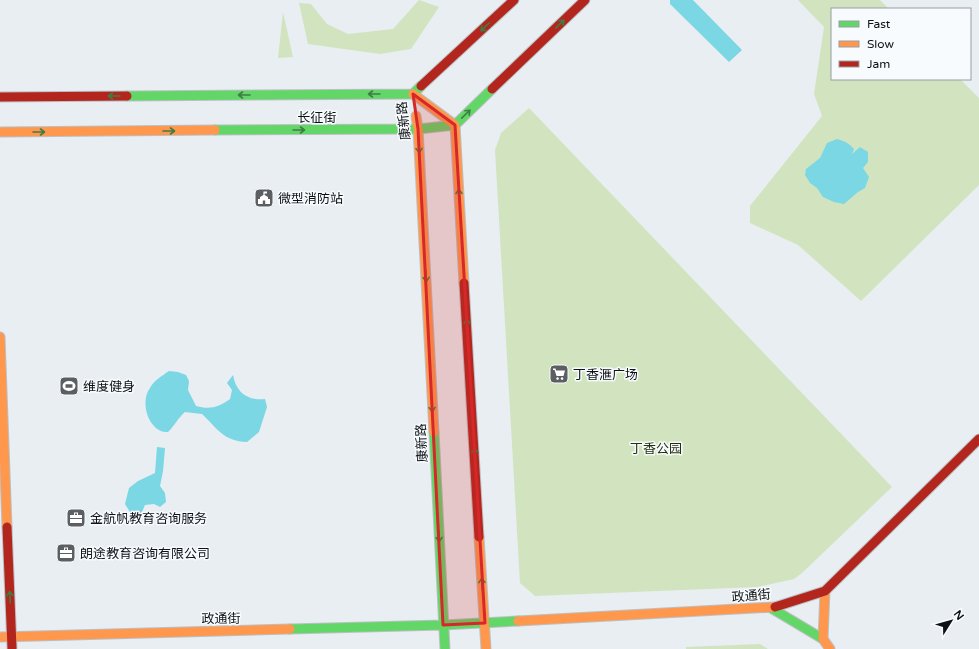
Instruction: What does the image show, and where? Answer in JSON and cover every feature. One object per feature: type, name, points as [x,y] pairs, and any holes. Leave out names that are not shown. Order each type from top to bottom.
[{"type":"main road","points":[[413,94],[514,0]]},
{"type":"main road","points":[[486,649],[455,125],[584,0]]},
{"type":"main road","name":"长征街","points":[[0,96],[413,94]]},
{"type":"main road","name":"康新路","points":[[413,94],[455,125]]},
{"type":"main road","name":"康新路","points":[[413,94],[418,129],[445,649]]},
{"type":"main road","name":"长征街","points":[[0,132],[418,129],[455,125]]},
{"type":"main road","points":[[0,337],[12,649]]},
{"type":"main road","name":"政通街","points":[[0,637],[443,625],[771,608],[825,591],[979,439]]},
{"type":"main road","points":[[823,639],[825,591]]},
{"type":"main road","points":[[771,608],[823,639],[830,649]]},
{"type":"highlighted area","points":[[413,94],[455,125],[485,623],[443,625],[418,129]]},
{"type":"green space","points":[[419,0],[439,7],[411,49],[380,54],[308,44],[299,3],[311,4],[327,24],[348,34],[393,29]]},
{"type":"green space","points":[[798,0],[880,0],[888,8],[831,8],[831,80],[961,80],[979,98],[979,185],[861,301],[798,245],[750,223],[750,206],[822,116],[814,94],[824,27]]},
{"type":"green space","points":[[283,12],[293,57],[278,58]]},
{"type":"green space","name":"丁香公园","points":[[529,108],[892,487],[794,579],[757,587],[535,596],[520,583],[495,150],[501,133]]},
{"type":"green space","points":[[760,644],[768,649],[686,649],[686,647]]},
{"type":"water","points":[[670,0],[693,0],[742,50],[729,62],[670,4]]},
{"type":"water","points":[[837,139],[846,142],[854,149],[852,154],[860,147],[868,152],[868,162],[863,168],[869,177],[865,188],[844,204],[834,202],[823,197],[805,175],[806,169],[820,158],[827,143]]},
{"type":"water","points":[[169,371],[186,375],[189,381],[188,390],[196,406],[206,408],[218,406],[230,399],[232,390],[227,383],[233,375],[234,381],[243,394],[248,397],[265,399],[267,407],[259,432],[247,442],[239,441],[226,437],[202,414],[185,412],[168,432],[162,432],[159,430],[151,422],[146,411],[145,405],[147,393],[158,378]]},
{"type":"water","points":[[157,447],[165,448],[160,486],[165,493],[166,502],[160,507],[154,504],[145,505],[142,512],[138,515],[130,512],[125,504],[129,488],[138,481],[155,473]]},
{"type":"traffic: fast","points":[[127,96],[413,94],[421,86]]},
{"type":"traffic: fast","points":[[215,130],[418,129],[455,125],[492,89]]},
{"type":"traffic: fast","points":[[434,432],[445,649]]},
{"type":"traffic: fast","points":[[771,608],[823,639]]},
{"type":"traffic: fast","points":[[290,629],[443,625],[518,621]]},
{"type":"traffic: slow","points":[[413,94],[455,125],[464,283]]},
{"type":"traffic: slow","points":[[416,116],[418,129],[434,432]]},
{"type":"traffic: slow","points":[[0,132],[215,130]]},
{"type":"traffic: slow","points":[[0,337],[7,527]]},
{"type":"traffic: slow","points":[[479,537],[486,649]]},
{"type":"traffic: slow","points":[[825,591],[823,639],[830,649]]},
{"type":"traffic: slow","points":[[518,621],[775,607]]},
{"type":"traffic: slow","points":[[0,637],[290,629]]},
{"type":"traffic: jam","points":[[421,86],[514,0]]},
{"type":"traffic: jam","points":[[492,89],[585,0]]},
{"type":"traffic: jam","points":[[0,97],[127,96]]},
{"type":"traffic: jam","points":[[464,283],[479,537]]},
{"type":"traffic: jam","points":[[775,607],[825,591],[979,439]]},
{"type":"traffic: jam","points":[[7,527],[12,648]]},
{"type":"place","name":"微型消防站","points":[[264,198]]},
{"type":"place","name":"丁香滙广场","points":[[559,374]]},
{"type":"place","name":"维度健身","points":[[69,386]]},
{"type":"place","name":"金航帆教育咨询服务","points":[[76,518]]},
{"type":"place","name":"朗途教育咨询有限公司","points":[[66,553]]}]
